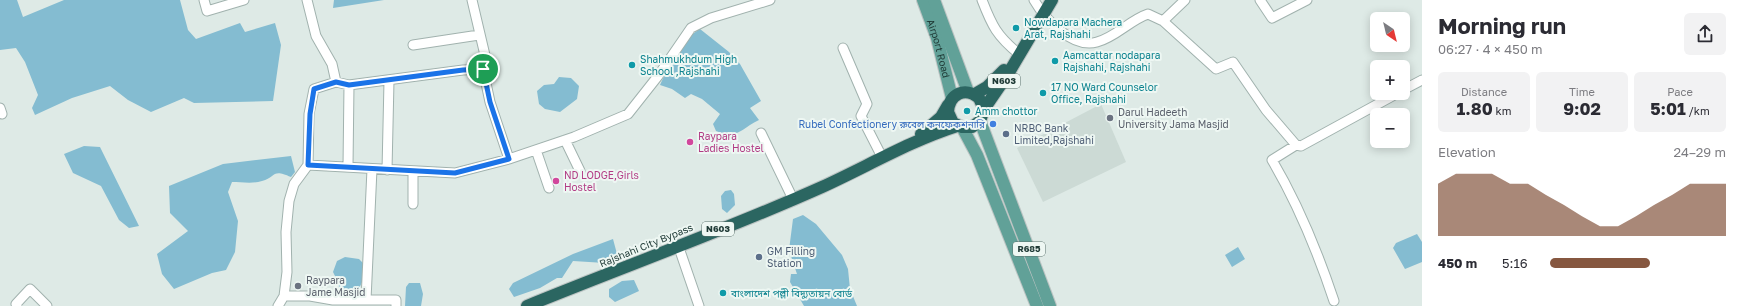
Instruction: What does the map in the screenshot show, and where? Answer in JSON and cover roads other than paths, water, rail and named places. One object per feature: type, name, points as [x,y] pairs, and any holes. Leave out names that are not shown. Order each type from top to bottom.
[{"type":"highway","name":"N603","points":[[905,145],[933,133],[972,126],[980,121],[984,109],[1008,74],[1052,0]]},
{"type":"highway","name":"N603","points":[[905,145],[941,117],[950,101],[959,93],[971,93],[996,80],[1020,53]]},
{"type":"highway","name":"N603","points":[[971,93],[982,103],[984,109]]},
{"type":"highway","points":[[950,101],[948,112],[950,118],[960,127]]},
{"type":"highway","name":"Rajshahi City Bypass","points":[[527,306],[793,199],[905,145]]},
{"type":"main road","name":"Airport Road","points":[[923,0],[937,38],[950,101]]},
{"type":"main road","name":"Airport Road","points":[[934,0],[971,93]]},
{"type":"main road","name":"R685","points":[[980,121],[1050,306]]},
{"type":"main road","name":"R685","points":[[960,127],[977,155],[1036,306]]},
{"type":"street","points":[[204,0],[207,11],[244,0]]},
{"type":"street","points":[[307,0],[316,36],[332,64],[336,82]]},
{"type":"street","points":[[278,306],[284,296],[287,272],[286,232],[289,201],[294,184],[308,165],[310,114],[314,89],[336,82],[349,85],[371,81],[389,81],[463,70],[488,68],[479,35],[472,0]]},
{"type":"street","points":[[308,165],[455,173],[509,159],[565,140],[628,114],[658,76],[691,28],[711,18],[770,0]]},
{"type":"street","points":[[982,0],[994,29],[1002,40],[1020,53]]},
{"type":"street","points":[[1034,0],[1043,15],[1063,33],[1077,41],[1096,43],[1115,33],[1136,18],[1148,14],[1163,21],[1216,69],[1233,62],[1266,110],[1296,146]]},
{"type":"street","points":[[1163,21],[1185,0]]},
{"type":"street","points":[[1260,0],[1272,18],[1307,0]]},
{"type":"street","points":[[413,45],[479,35]]},
{"type":"street","points":[[843,48],[867,104],[861,116],[882,157]]},
{"type":"street","points":[[483,69],[490,102],[509,159]]},
{"type":"street","points":[[1410,86],[1422,80]]},
{"type":"street","points":[[388,170],[389,81]]},
{"type":"street","points":[[348,166],[349,85]]},
{"type":"street","points":[[1334,301],[1325,273],[1288,187],[1272,160],[1296,146],[1301,146],[1385,100]]},
{"type":"street","points":[[761,133],[793,199]]},
{"type":"street","points":[[565,140],[580,171]]},
{"type":"street","points":[[536,150],[549,188]]},
{"type":"street","points":[[366,300],[372,169]]},
{"type":"street","points":[[413,171],[413,204]]},
{"type":"street","points":[[678,245],[699,306]]},
{"type":"street","points":[[17,306],[16,304],[30,289],[47,306]]},
{"type":"street","points":[[284,296],[310,296],[333,300],[396,300],[396,306]]},
{"type":"water","points":[[0,0],[17,0],[23,17],[64,0],[180,0],[188,30],[196,39],[240,23],[245,32],[275,23],[281,45],[273,101],[194,103],[184,98],[151,112],[128,100],[110,86],[72,98],[35,115],[32,108],[38,95],[25,62],[16,48],[0,50]]},
{"type":"water","points":[[334,0],[384,0],[333,8]]},
{"type":"water","points":[[700,29],[729,52],[740,64],[761,101],[750,108],[759,120],[734,134],[716,131],[713,124],[720,114],[702,99],[691,94],[685,98],[672,89],[660,85],[682,46],[694,33]]},
{"type":"water","points":[[559,77],[571,78],[579,86],[577,99],[560,112],[545,109],[539,104],[537,91],[544,85],[554,84]]},
{"type":"water","points":[[84,146],[100,147],[139,226],[129,228],[119,220],[101,186],[73,173],[64,154]]},
{"type":"water","points":[[291,156],[295,172],[291,177],[285,174],[277,173],[258,182],[232,182],[228,192],[238,221],[235,252],[226,270],[212,273],[174,289],[162,274],[157,254],[188,231],[170,213],[169,186],[223,164]]},
{"type":"water","points":[[731,190],[734,194],[735,205],[727,213],[722,209],[721,196],[725,191]]},
{"type":"water","points":[[803,215],[816,224],[842,255],[848,269],[850,289],[857,306],[804,306],[790,282],[791,274],[797,274],[789,250],[793,219]]},
{"type":"water","points":[[1417,234],[1422,242],[1422,262],[1405,269],[1393,248],[1396,243]]},
{"type":"water","points":[[613,239],[617,254],[605,263],[573,261],[562,278],[557,278],[540,288],[514,297],[509,289],[513,283],[573,254]]},
{"type":"water","points":[[1238,247],[1245,259],[1232,267],[1225,255]]},
{"type":"water","points":[[345,257],[359,259],[365,265],[363,280],[357,293],[346,295],[341,294],[338,282],[333,272],[337,261]]},
{"type":"water","points":[[634,280],[639,291],[615,302],[609,297],[609,289],[622,281]]},
{"type":"water","points":[[409,283],[420,283],[423,294],[421,306],[405,306],[406,287]]},
{"type":"place","name":"Nowdapara Machera Arat, Rajshahi","points":[[1016,28]]},
{"type":"place","name":"Aamcattar nodapara Rajshahi, Rajshahi","points":[[1055,61]]},
{"type":"place","name":"Shahmukhdum High School ,Rajshahi","points":[[632,65]]},
{"type":"place","name":"17 NO Ward Counselor Office, Rajshahi","points":[[1043,93]]},
{"type":"place","name":"Amm chottor","points":[[967,111]]},
{"type":"place","name":"Darul Hadeeth University Jama Masjid","points":[[1110,118]]},
{"type":"place","name":"Rubel Confectionery রুবেল কনফেকশনারি","points":[[993,124]]},
{"type":"place","name":"NRBC Bank Limited,Rajshahi","points":[[1006,134]]},
{"type":"place","name":"Raypara Ladies Hostel","points":[[690,142]]},
{"type":"place","name":"ND LODGE,Girls Hostel","points":[[556,181]]},
{"type":"place","name":"GM Filling Station","points":[[759,257]]},
{"type":"place","name":"Raypara Jame Masjid","points":[[298,286]]},
{"type":"place","name":"বাংলাদেশ পল্লী বিদ্যুতায়ন বোর্ড","points":[[723,293]]}]
